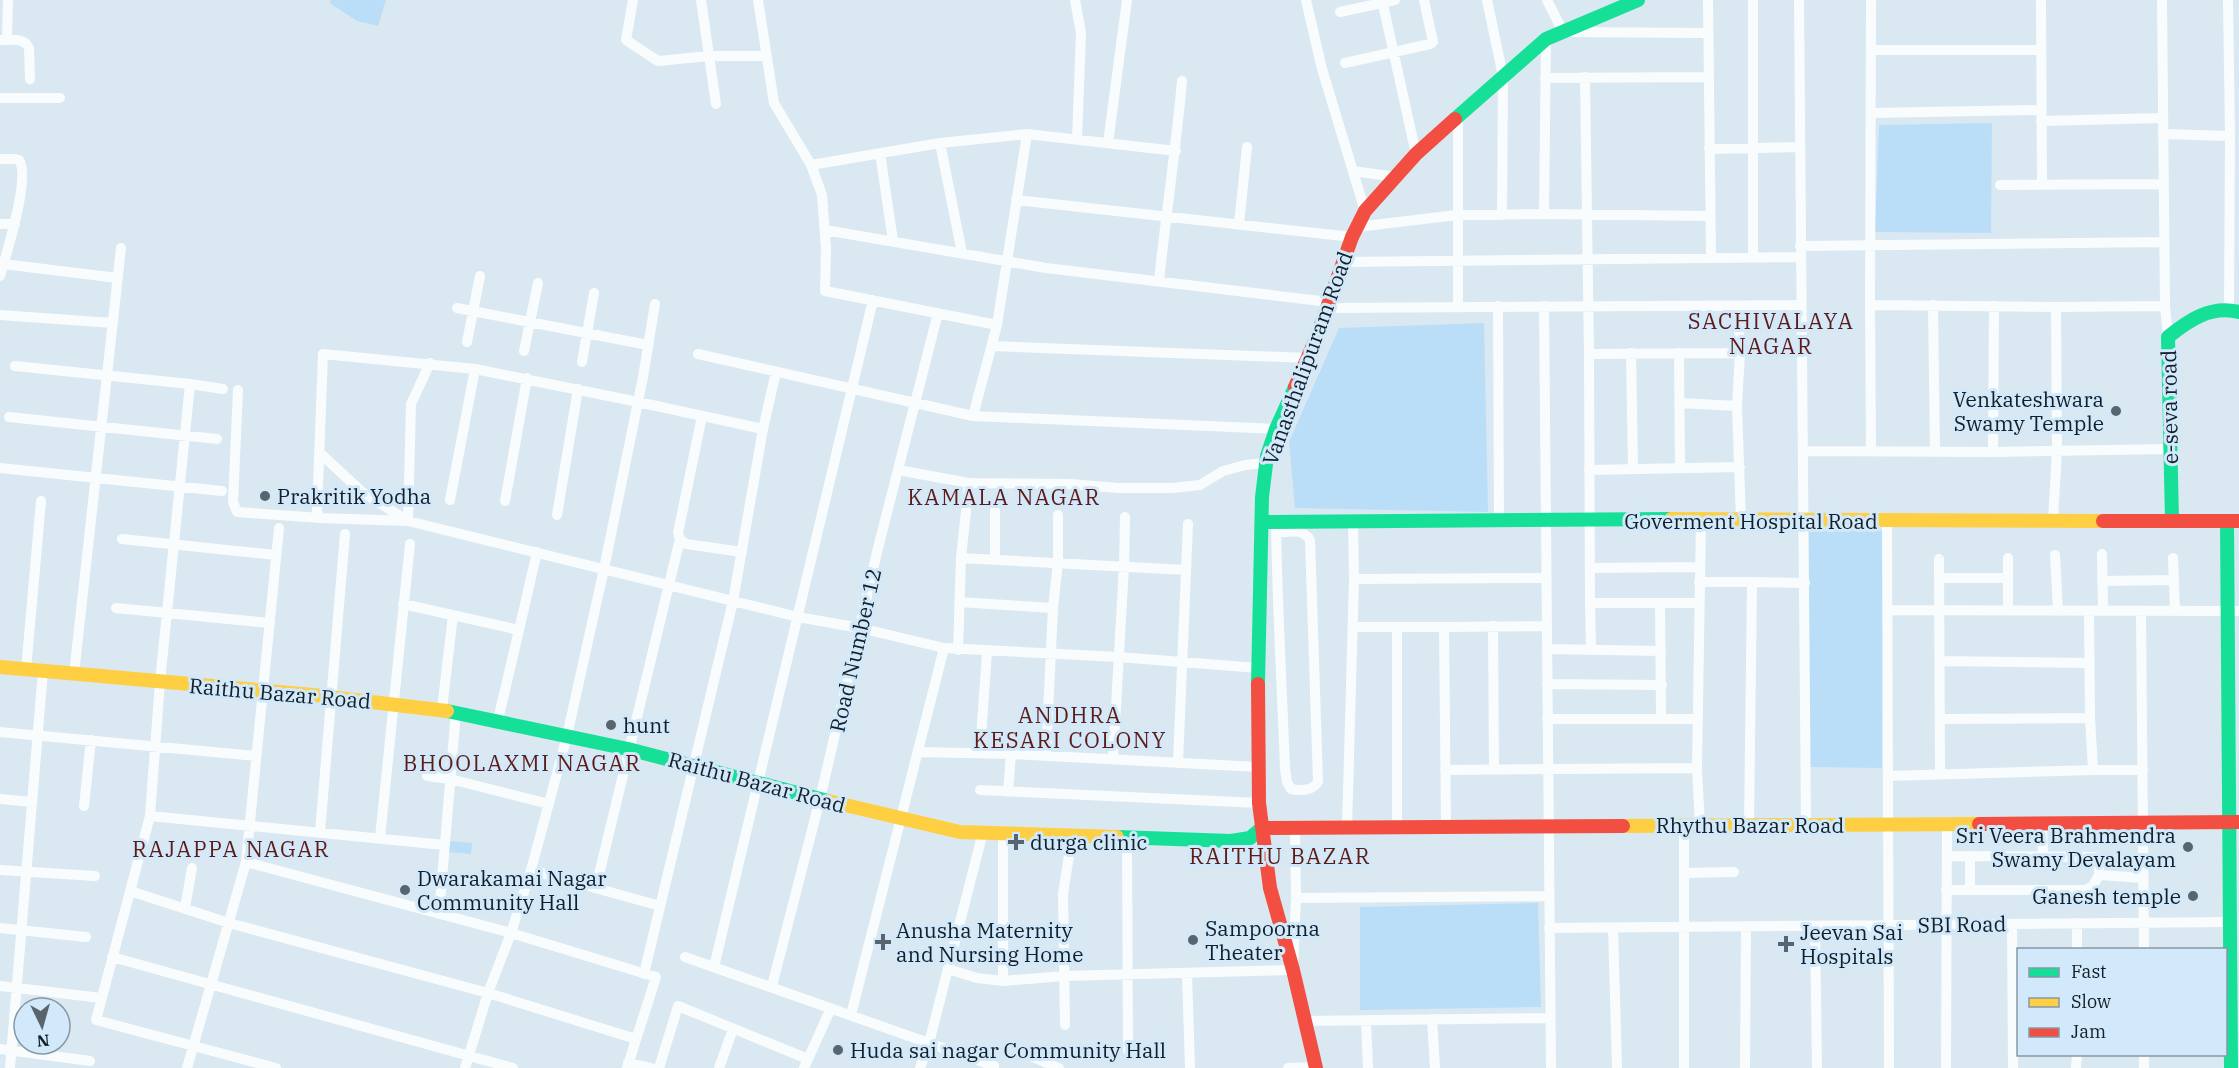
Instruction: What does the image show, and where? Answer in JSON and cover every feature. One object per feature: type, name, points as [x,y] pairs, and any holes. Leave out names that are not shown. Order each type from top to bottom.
[{"type":"street","points":[[8,0],[4,40],[21,40],[28,44],[30,79]]},
{"type":"street","points":[[633,0],[626,39],[658,61],[709,56],[767,56]]},
{"type":"street","points":[[701,0],[716,104]]},
{"type":"street","points":[[758,0],[774,103],[812,165],[822,195],[825,230],[825,291],[997,325]]},
{"type":"street","points":[[1075,0],[1081,33],[1077,139]]},
{"type":"street","points":[[1108,143],[1126,0]]},
{"type":"street","points":[[1306,0],[1322,69],[1365,211]]},
{"type":"street","points":[[1340,12],[1395,0]]},
{"type":"street","points":[[1346,63],[1433,42],[1424,0]]},
{"type":"street","points":[[1487,0],[1503,76],[1502,215]]},
{"type":"street","points":[[1547,0],[1563,32],[1708,33]]},
{"type":"street","name":"Vanasthalipuram Road","points":[[1316,1068],[1293,970],[1270,888],[1259,803],[1258,668],[1271,526],[1265,463],[1276,429],[1317,336],[1343,262],[1365,211],[1416,154],[1546,39],[1637,0]]},
{"type":"street","points":[[1708,0],[1711,258]]},
{"type":"street","points":[[1753,0],[1753,258]]},
{"type":"street","points":[[1799,0],[1806,825]]},
{"type":"street","points":[[1871,0],[1871,451]]},
{"type":"street","points":[[2041,0],[2042,185]]},
{"type":"street","points":[[2162,0],[2165,306],[2168,337]]},
{"type":"street","points":[[2228,0],[2234,78],[2230,136],[2234,310]]},
{"type":"street","points":[[1383,1],[1416,154]]},
{"type":"street","points":[[1544,214],[1546,39]]},
{"type":"street","points":[[1871,50],[2040,50]]},
{"type":"street","points":[[1585,77],[1591,650]]},
{"type":"street","points":[[1545,78],[1708,77]]},
{"type":"street","points":[[1159,281],[1176,151],[1182,81]]},
{"type":"street","points":[[0,98],[60,98]]},
{"type":"street","points":[[1871,113],[2163,118]]},
{"type":"street","points":[[1458,117],[1458,306]]},
{"type":"street","points":[[812,165],[940,143],[1027,134],[1176,151]]},
{"type":"street","points":[[973,416],[997,325],[1027,134]]},
{"type":"street","points":[[2163,134],[2230,136]]},
{"type":"street","points":[[940,143],[962,253]]},
{"type":"street","points":[[1239,224],[1246,147]]},
{"type":"street","points":[[1709,149],[1799,147]]},
{"type":"street","points":[[880,153],[893,241]]},
{"type":"street","points":[[0,159],[20,160],[23,168],[15,224],[0,276]]},
{"type":"street","points":[[1353,171],[1396,177]]},
{"type":"street","points":[[2000,185],[2164,184]]},
{"type":"street","points":[[1016,200],[1239,224],[1355,232],[1457,215],[1710,216]]},
{"type":"street","points":[[0,225],[15,224]]},
{"type":"street","points":[[825,230],[1046,268],[1159,281],[1328,305],[1801,305]]},
{"type":"street","points":[[1343,262],[1753,258],[1870,245],[2164,242]]},
{"type":"street","points":[[74,674],[121,248]]},
{"type":"street","points":[[3,264],[118,278]]},
{"type":"street","points":[[467,342],[480,276]]},
{"type":"street","points":[[524,351],[538,283]]},
{"type":"street","points":[[582,362],[594,293]]},
{"type":"street","points":[[714,967],[873,300]]},
{"type":"street","points":[[465,1068],[488,993],[511,933],[531,870],[567,736],[604,569],[638,402],[655,304]]},
{"type":"street","points":[[1870,305],[2165,306]]},
{"type":"street","points":[[1498,306],[1499,521]]},
{"type":"street","points":[[1544,306],[1551,1068]]},
{"type":"street","points":[[1738,306],[1740,353],[1737,406],[1741,521]]},
{"type":"street","points":[[1933,306],[1935,451]]},
{"type":"street","points":[[1993,452],[1994,306]]},
{"type":"street","points":[[2053,520],[2056,451],[2056,307]]},
{"type":"street","points":[[457,308],[648,345]]},
{"type":"street","name":"e-seva road","points":[[2172,520],[2168,337],[2195,317],[2212,311],[2234,310]]},
{"type":"street","name":"Road Number 12","points":[[772,986],[820,800],[898,470],[938,313]]},
{"type":"street","points":[[0,315],[113,323]]},
{"type":"street","points":[[992,346],[1307,358]]},
{"type":"street","points":[[1631,353],[1633,469]]},
{"type":"street","points":[[1679,353],[1680,468]]},
{"type":"street","points":[[1589,354],[1740,353]]},
{"type":"street","points":[[320,518],[316,512],[323,354],[475,369],[763,429]]},
{"type":"street","points":[[698,354],[973,416],[1276,429]]},
{"type":"street","points":[[408,521],[411,404],[430,363]]},
{"type":"street","points":[[15,366],[223,389]]},
{"type":"street","points":[[450,500],[475,369]]},
{"type":"street","points":[[644,974],[733,602],[763,429],[776,372]]},
{"type":"street","points":[[505,501],[527,378]]},
{"type":"street","points":[[190,384],[160,682],[150,816],[96,1020],[193,1044],[236,1062],[276,1068]]},
{"type":"street","points":[[557,515],[578,389]]},
{"type":"street","points":[[238,390],[233,502],[237,512],[408,521],[733,602],[944,648],[1119,657],[1258,668]]},
{"type":"street","points":[[1679,403],[1737,406]]},
{"type":"street","points":[[596,887],[670,585],[680,539],[678,533],[702,416]]},
{"type":"street","points":[[9,417],[217,439]]},
{"type":"street","points":[[1804,451],[1993,452],[2170,449]]},
{"type":"street","points":[[319,452],[362,492],[408,521]]},
{"type":"street","points":[[898,470],[969,483],[1173,488],[1200,485],[1223,471],[1265,463]]},
{"type":"street","points":[[1589,470],[1740,467]]},
{"type":"street","points":[[0,468],[222,491]]},
{"type":"street","points":[[958,650],[961,558],[969,483]]},
{"type":"street","points":[[26,670],[41,501]]},
{"type":"street","points":[[995,512],[995,559]]},
{"type":"street","points":[[1046,756],[1053,608],[1058,562],[1058,515]]},
{"type":"street","points":[[1113,759],[1125,517]]},
{"type":"street","points":[[1700,826],[1697,768],[1701,519]]},
{"type":"street","name":"Goverment Hospital Road","points":[[1271,526],[1353,522],[1701,519],[1741,521],[2233,521]]},
{"type":"street","points":[[1887,521],[1889,1068]]},
{"type":"street","points":[[2231,1068],[2236,1006],[2232,922],[2233,521]]},
{"type":"street","points":[[1347,828],[1354,579],[1353,522]]},
{"type":"street","points":[[1178,763],[1188,524]]},
{"type":"street","points":[[1271,526],[1301,532],[1310,540],[1318,781],[1313,787],[1302,790],[1293,790],[1289,787],[1285,769],[1271,526]]},
{"type":"street","points":[[187,1068],[246,862],[279,528]]},
{"type":"street","points":[[320,832],[345,534]]},
{"type":"street","points":[[122,539],[276,555]]},
{"type":"street","points":[[680,539],[686,544],[742,552]]},
{"type":"street","points":[[380,838],[410,544]]},
{"type":"street","points":[[498,720],[537,552]]},
{"type":"street","points":[[2102,554],[2103,611]]},
{"type":"street","points":[[2055,555],[2058,611]]},
{"type":"street","points":[[961,558],[1186,570]]},
{"type":"street","points":[[2008,558],[2008,610]]},
{"type":"street","points":[[2173,558],[2175,611]]},
{"type":"street","points":[[1939,559],[1940,774]]},
{"type":"street","points":[[1590,568],[1700,567]]},
{"type":"street","points":[[1354,579],[1546,578]]},
{"type":"street","points":[[1939,578],[2008,578]]},
{"type":"street","points":[[2102,581],[2174,580]]},
{"type":"street","points":[[1699,582],[1805,583]]},
{"type":"street","points":[[1749,825],[1752,582]]},
{"type":"street","points":[[959,602],[1053,608]]},
{"type":"street","points":[[1590,603],[1698,603]]},
{"type":"street","points":[[1660,603],[1661,718]]},
{"type":"street","points":[[403,604],[519,630]]},
{"type":"street","points":[[116,608],[270,623]]},
{"type":"street","points":[[1889,610],[2234,611]]},
{"type":"street","points":[[2089,611],[2093,770]]},
{"type":"street","points":[[2141,611],[2144,948]]},
{"type":"street","points":[[442,709],[453,615]]},
{"type":"street","points":[[1493,626],[1494,770]]},
{"type":"street","points":[[1353,627],[1546,626]]},
{"type":"street","points":[[1397,627],[1397,828]]},
{"type":"street","points":[[1444,627],[1446,827]]},
{"type":"street","points":[[850,1015],[944,648]]},
{"type":"street","points":[[1546,649],[1661,651]]},
{"type":"street","points":[[980,752],[987,652]]},
{"type":"street","points":[[1940,660],[2089,663]]},
{"type":"street","name":"Raithu Bazar Road","points":[[0,667],[331,697],[456,711],[628,749],[820,800],[960,832],[1231,841],[1250,838],[1262,828]]},
{"type":"street","points":[[10,1068],[6,1050],[18,987],[43,671]]},
{"type":"street","points":[[1547,684],[1662,685]]},
{"type":"street","points":[[440,914],[456,711]]},
{"type":"street","points":[[1941,719],[2090,718]]},
{"type":"street","points":[[1547,720],[1698,719]]},
{"type":"street","points":[[0,732],[256,756]]},
{"type":"street","points":[[84,806],[91,740]]},
{"type":"street","points":[[919,752],[980,752],[1258,767]]},
{"type":"street","points":[[1008,792],[1011,754]]},
{"type":"street","points":[[1445,770],[1697,768]]},
{"type":"street","points":[[1888,776],[2143,770]]},
{"type":"street","points":[[427,776],[450,779],[549,804]]},
{"type":"street","points":[[980,790],[1259,803]]},
{"type":"street","points":[[0,799],[32,802]]},
{"type":"street","points":[[150,816],[444,845]]},
{"type":"street","name":"Rhythu Bazar Road","points":[[1262,828],[2234,822]]},
{"type":"street","points":[[2042,823],[2043,856]]},
{"type":"street","points":[[1946,1068],[1947,824]]},
{"type":"street","points":[[1684,826],[1684,1068]]},
{"type":"street","points":[[948,969],[977,978],[1003,981],[1064,976],[1293,970],[1296,898],[1295,828]]},
{"type":"street","points":[[920,1068],[929,1043],[982,832]]},
{"type":"street","points":[[1003,834],[1003,981]]},
{"type":"street","points":[[1065,1025],[1063,894],[1072,836]]},
{"type":"street","points":[[1127,838],[1128,1050]]},
{"type":"street","points":[[1946,890],[2085,890],[2093,886],[2099,875],[2098,858],[1947,856]]},
{"type":"street","points":[[1970,856],[1970,890]]},
{"type":"street","points":[[246,862],[511,933],[656,977],[628,1065],[651,1068]]},
{"type":"street","points":[[185,908],[192,868]]},
{"type":"street","points":[[0,870],[95,876]]},
{"type":"street","points":[[531,870],[660,906]]},
{"type":"street","points":[[1684,873],[1734,872]]},
{"type":"street","points":[[2099,875],[2143,878]]},
{"type":"street","points":[[130,891],[229,923],[488,993],[636,1039]]},
{"type":"street","points":[[1296,898],[1549,896]]},
{"type":"street","name":"SBI Road","points":[[1549,928],[2232,922]]},
{"type":"street","points":[[2077,923],[2077,948]]},
{"type":"street","points":[[2012,924],[2013,1068]]},
{"type":"street","points":[[1815,926],[1817,1068]]},
{"type":"street","points":[[1745,1068],[1746,927]]},
{"type":"street","points":[[0,928],[86,937]]},
{"type":"street","points":[[1613,928],[1617,1068]]},
{"type":"street","points":[[112,957],[513,1068]]},
{"type":"street","points":[[685,957],[772,986],[994,1066],[994,1068]]},
{"type":"street","points":[[1187,974],[1190,1068]]},
{"type":"street","points":[[0,986],[102,998]]},
{"type":"street","points":[[659,1068],[678,1006],[806,1063],[831,1008]]},
{"type":"street","points":[[1304,1021],[1550,1018]]},
{"type":"street","points":[[1432,1019],[1435,1068]]},
{"type":"street","points":[[1366,1021],[1368,1068]]},
{"type":"street","points":[[719,1068],[733,1029]]},
{"type":"street","points":[[6,1050],[90,1061]]},
{"type":"street","points":[[1021,1052],[1059,1068]]},
{"type":"street","points":[[1288,1068],[1316,1068]]},
{"type":"shaded area","points":[[330,0],[386,0],[378,26],[357,21],[331,4]]},
{"type":"shaded area","points":[[1992,123],[1991,233],[1875,232],[1879,125]]},
{"type":"shaded area","points":[[1484,323],[1488,512],[1295,508],[1289,442],[1339,328]]},
{"type":"shaded area","points":[[1807,531],[1884,531],[1882,768],[1809,767]]},
{"type":"shaded area","points":[[448,841],[472,843],[471,854],[447,852]]},
{"type":"shaded area","points":[[1538,903],[1541,1007],[1360,1010],[1360,907]]},
{"type":"traffic: fast","points":[[1455,119],[1546,39],[1638,0]]},
{"type":"traffic: fast","points":[[2172,520],[2168,337],[2192,320],[2210,312],[2229,310],[2239,312]]},
{"type":"traffic: fast","points":[[1258,684],[1262,497],[1267,456],[1276,429],[1295,387]]},
{"type":"traffic: fast","points":[[1262,522],[1671,519]]},
{"type":"traffic: fast","points":[[2227,521],[2231,1068]]},
{"type":"traffic: fast","points":[[447,711],[628,749],[828,801]]},
{"type":"traffic: fast","points":[[1117,837],[1231,841],[1250,838],[1262,828]]},
{"type":"traffic: slow","points":[[1671,519],[2103,521]]},
{"type":"traffic: slow","points":[[0,667],[313,695],[447,711]]},
{"type":"traffic: slow","points":[[828,801],[960,832],[1117,837]]},
{"type":"traffic: slow","points":[[1623,826],[1979,824]]},
{"type":"traffic: jam","points":[[1295,387],[1317,336],[1352,237],[1365,211],[1416,154],[1455,119]]},
{"type":"traffic: jam","points":[[2103,521],[2239,521]]},
{"type":"traffic: jam","points":[[1258,684],[1259,803],[1270,888],[1293,970],[1316,1068]]},
{"type":"traffic: jam","points":[[1979,824],[2239,822]]},
{"type":"traffic: jam","points":[[1262,828],[1623,826]]},
{"type":"place","name":"Venkateshwara Swamy Temple","points":[[2116,411]]},
{"type":"place","name":"Prakritik Yodha","points":[[265,496]]},
{"type":"place","name":"hunt","points":[[611,725]]},
{"type":"place","name":"durga clinic","points":[[1016,842]]},
{"type":"place","name":"Sri Veera Brahmendra Swamy Devalayam","points":[[2188,847]]},
{"type":"place","name":"Dwarakamai Nagar Community Hall","points":[[405,890]]},
{"type":"place","name":"Ganesh temple","points":[[2193,896]]},
{"type":"place","name":"Sampoorna Theater","points":[[1193,940]]},
{"type":"place","name":"Anusha Maternity and Nursing Home","points":[[883,942]]},
{"type":"place","name":"Jeevan Sai Hospitals","points":[[1786,944]]},
{"type":"place","name":"Huda sai nagar Community Hall","points":[[838,1050]]},
{"type":"district","name":"SACHIVALAYA NAGAR","points":[[1771,332]]},
{"type":"district","name":"KAMALA NAGAR","points":[[1004,496]]},
{"type":"district","name":"ANDHRA KESARI COLONY","points":[[1070,726]]},
{"type":"district","name":"BHOOLAXMI NAGAR","points":[[522,762]]},
{"type":"district","name":"RAJAPPA NAGAR","points":[[231,848]]},
{"type":"district","name":"RAITHU BAZAR","points":[[1280,855]]}]
